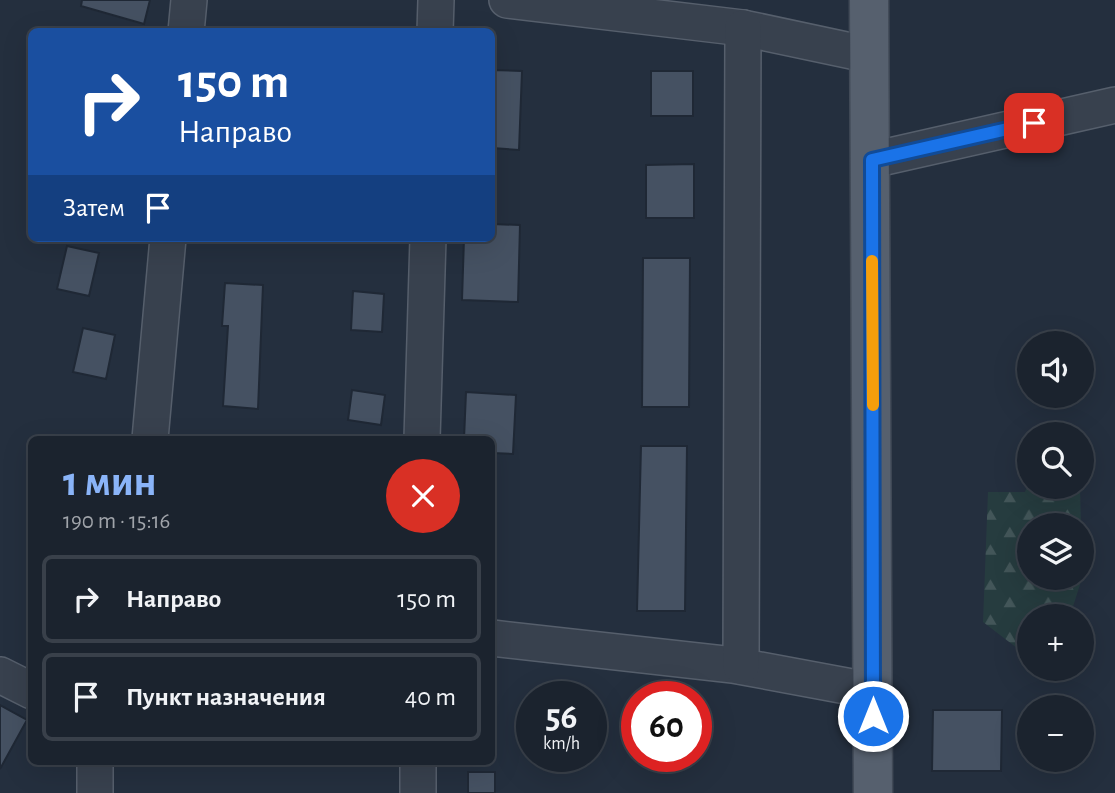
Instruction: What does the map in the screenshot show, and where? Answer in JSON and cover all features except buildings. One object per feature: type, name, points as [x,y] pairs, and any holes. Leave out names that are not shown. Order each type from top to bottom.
[{"type":"main road","points":[[869,0],[872,160],[873,793]]},
{"type":"street","points":[[186,28],[189,0]]},
{"type":"street","points":[[435,28],[436,0]]},
{"type":"street","points":[[508,0],[743,29],[870,55]]},
{"type":"street","points":[[741,666],[743,29]]},
{"type":"street","points":[[872,160],[1115,105]]},
{"type":"street","points":[[150,436],[168,242]]},
{"type":"street","points":[[422,436],[428,242]]},
{"type":"street","points":[[495,638],[741,666],[873,691]]},
{"type":"street","points":[[0,675],[28,689]]},
{"type":"street","points":[[95,765],[95,793]]},
{"type":"street","points":[[418,765],[418,793]]},
{"type":"green space","points":[[988,492],[1017,492],[1017,499],[1080,499],[1081,513],[1017,513],[1017,590],[1078,590],[1074,604],[1017,604],[1017,648],[983,622]]},
{"type":"slow traffic","points":[[872,261],[873,405]]},
{"type":"route","points":[[873,716],[872,160],[1034,123]]}]
